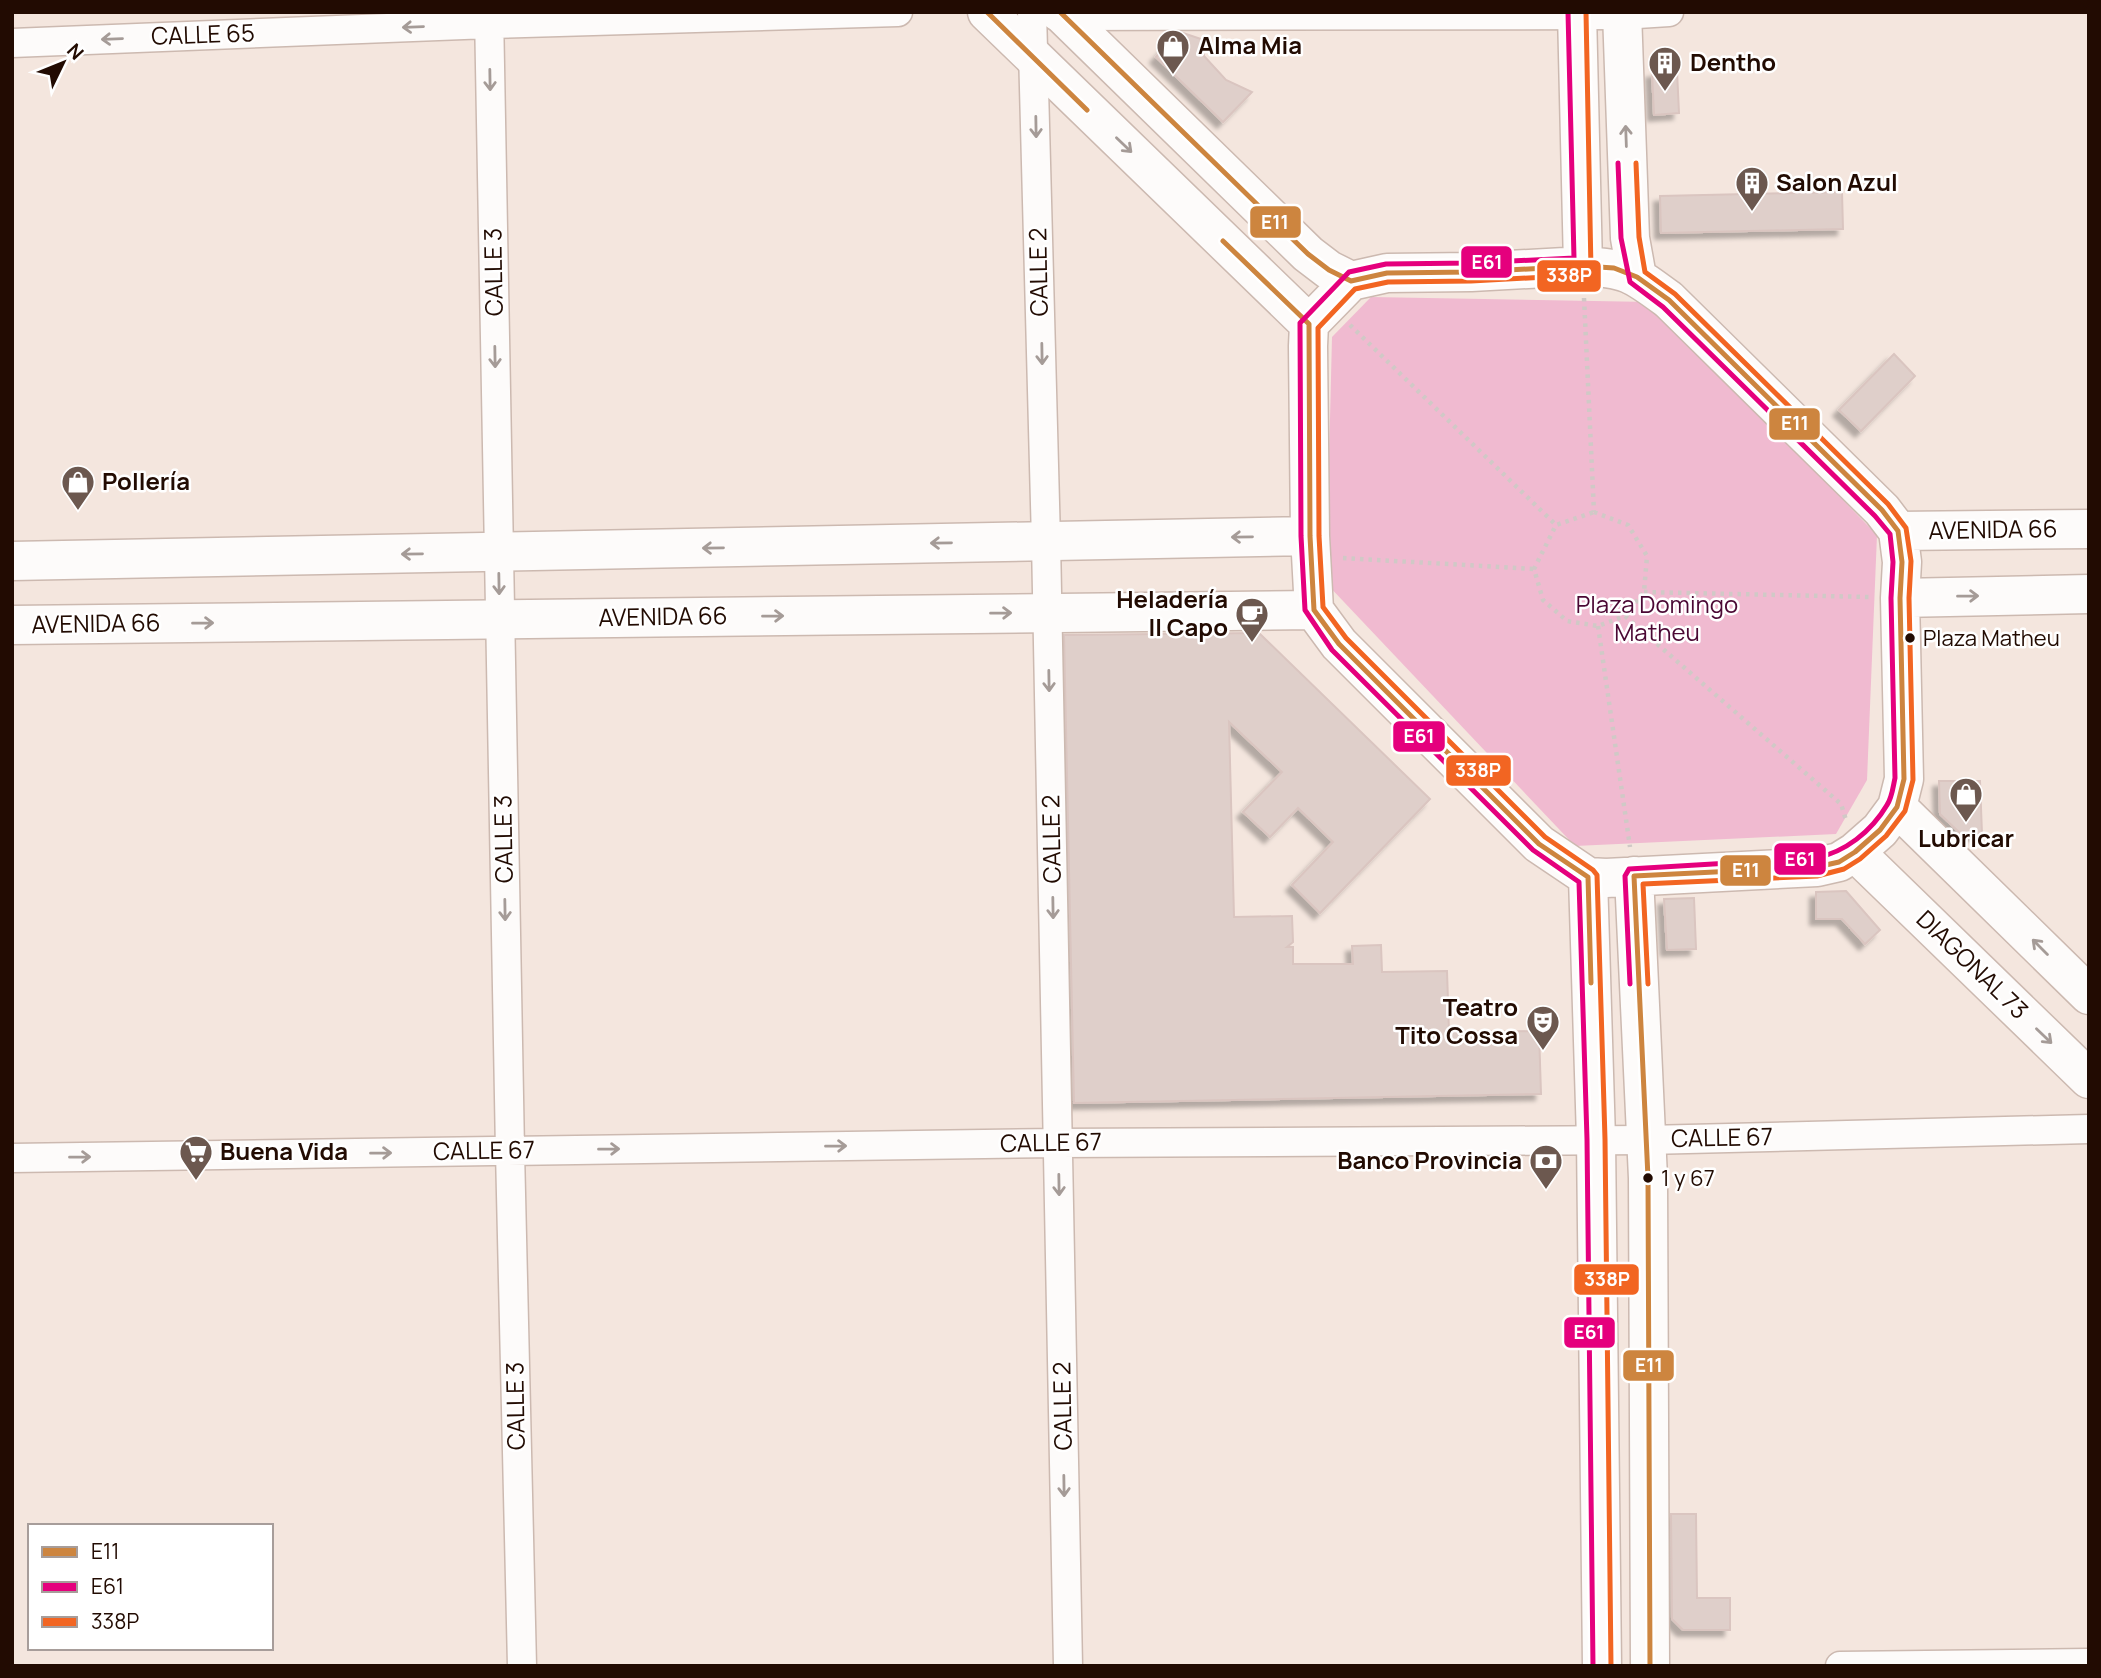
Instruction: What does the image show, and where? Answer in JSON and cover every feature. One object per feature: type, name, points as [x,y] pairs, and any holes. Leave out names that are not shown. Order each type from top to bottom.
[{"type":"main road","points":[[986,12],[1034,58],[1330,303]]},
{"type":"main road","points":[[1577,13],[1583,266]]},
{"type":"main road","points":[[1042,14],[1329,270],[1330,303],[1308,346],[1310,536],[1314,610],[1339,644],[1539,844],[1588,877],[1634,876],[1817,867],[1839,862],[1880,830],[1897,807],[1903,779],[1900,597],[1902,562],[1898,531],[1882,510],[1669,300],[1637,276],[1614,268],[1583,266],[1387,273],[1330,303]]},
{"type":"main road","points":[[1622,14],[1630,238],[1637,276]]},
{"type":"main road","name":"AVENIDA 66","points":[[1898,531],[2089,528]]},
{"type":"main road","points":[[12,561],[1310,536]]},
{"type":"main road","points":[[1900,597],[2089,594]]},
{"type":"main road","name":"AVENIDA 66","points":[[12,625],[1314,610]]},
{"type":"main road","points":[[1897,807],[2089,995]]},
{"type":"main road","name":"DIAGONAL 73","points":[[1855,852],[2089,1079]]},
{"type":"main road","points":[[1634,876],[1647,1140],[1650,1666]]},
{"type":"main road","points":[[1588,877],[1596,1139],[1602,1666]]},
{"type":"street","name":"CALLE 65","points":[[12,43],[489,18],[898,12]]},
{"type":"street","points":[[1042,14],[1669,12]]},
{"type":"street","name":"CALLE 2","points":[[1042,14],[1034,58],[1048,613],[1068,1666]]},
{"type":"street","name":"CALLE 3","points":[[489,18],[522,1666]]},
{"type":"street","name":"CALLE 67","points":[[12,1158],[1058,1143],[1647,1140],[2089,1129]]},
{"type":"street","points":[[1840,1666],[2089,1663]]},
{"type":"path","points":[[1583,266],[1594,512]]},
{"type":"path","points":[[1330,303],[1556,525]]},
{"type":"path","points":[[1594,512],[1628,525],[1647,556],[1644,592],[1625,615],[1598,626],[1567,621],[1544,600],[1534,569],[1556,525],[1594,512]]},
{"type":"path","points":[[1310,536],[1336,558],[1534,569]]},
{"type":"path","points":[[1644,592],[1900,597]]},
{"type":"path","points":[[1625,615],[1841,804],[1855,852]]},
{"type":"path","points":[[1598,626],[1634,876]]},
{"type":"green space","name":"Plaza Domingo Matheu","points":[[1371,297],[1650,302],[1877,535],[1867,780],[1836,834],[1575,846],[1326,583],[1332,337]]},
{"type":"building","points":[[1180,32],[1201,39],[1204,56],[1226,80],[1252,92],[1223,122],[1156,57]]},
{"type":"building","name":"Dentho","points":[[1677,71],[1679,113],[1654,115],[1652,72]]},
{"type":"building","name":"Salon Azul","points":[[1842,192],[1843,229],[1661,233],[1660,196]]},
{"type":"building","points":[[1894,354],[1915,376],[1861,431],[1839,410]]},
{"type":"building","points":[[1259,633],[1430,799],[1320,913],[1292,885],[1333,842],[1298,808],[1270,837],[1243,812],[1282,772],[1229,722],[1234,917],[1292,916],[1293,942],[1287,947],[1293,947],[1293,964],[1353,964],[1352,946],[1381,945],[1382,972],[1447,971],[1449,1032],[1539,1031],[1541,1094],[1074,1103],[1064,635]]},
{"type":"building","points":[[1939,781],[1980,781],[1982,834],[1962,835],[1940,814]]},
{"type":"building","points":[[1846,891],[1880,930],[1865,944],[1842,919],[1816,919],[1816,892]]},
{"type":"building","points":[[1694,898],[1696,949],[1667,950],[1664,899]]},
{"type":"building","points":[[1671,1514],[1696,1514],[1697,1598],[1730,1598],[1730,1630],[1683,1630],[1672,1619]]},
{"type":"transit line","name":"E11","points":[[987,12],[1087,110]]},
{"type":"transit line","name":"E11","points":[[1060,12],[1308,254],[1329,270],[1351,281],[1387,273],[1583,266],[1614,268],[1637,277],[1669,300],[1882,510],[1898,531],[1902,562],[1900,598],[1904,779],[1897,807],[1880,830],[1839,862],[1817,867],[1634,876],[1648,1178],[1650,1666]]},
{"type":"transit line","name":"E61","points":[[1568,12],[1574,258],[1386,264],[1349,272],[1300,323],[1301,536],[1305,610],[1332,650],[1533,850],[1579,882],[1587,1139],[1593,1666]]},
{"type":"transit line","name":"338P","points":[[1586,12],[1591,270],[1583,275],[1388,282],[1355,289],[1318,328],[1319,536],[1323,607],[1346,638],[1545,837],[1597,875],[1605,1139],[1611,1666]]},
{"type":"transit line","name":"E61","points":[[1618,163],[1621,238],[1630,282],[1663,307],[1875,516],[1890,534],[1893,562],[1891,598],[1895,778],[1891,796],[1881,815],[1847,846],[1816,858],[1629,869],[1625,876],[1630,984]]},
{"type":"transit line","name":"338P","points":[[1636,163],[1639,237],[1645,272],[1675,294],[1888,504],[1906,528],[1911,561],[1909,598],[1913,780],[1905,811],[1886,836],[1844,869],[1817,876],[1643,884],[1648,984]]},
{"type":"transit line","name":"E11","points":[[1223,241],[1309,324],[1310,536],[1314,610],[1339,644],[1539,844],[1588,877],[1591,983]]},
{"type":"place","name":"Alma Mia","points":[[1173,76]]},
{"type":"place","name":"Dentho","points":[[1665,93]]},
{"type":"place","name":"Salon Azul","points":[[1752,213]]},
{"type":"place","name":"Pollería","points":[[78,512]]},
{"type":"place","name":"Plaza Matheu","points":[[1910,638]]},
{"type":"place","name":"Heladería Il Capo","points":[[1252,644]]},
{"type":"place","name":"Lubricar","points":[[1966,824]]},
{"type":"place","name":"Teatro Tito Cossa","points":[[1543,1052]]},
{"type":"place","name":"1 y 67","points":[[1648,1178]]},
{"type":"place","name":"Buena Vida","points":[[196,1182]]},
{"type":"place","name":"Banco Provincia","points":[[1546,1191]]}]
